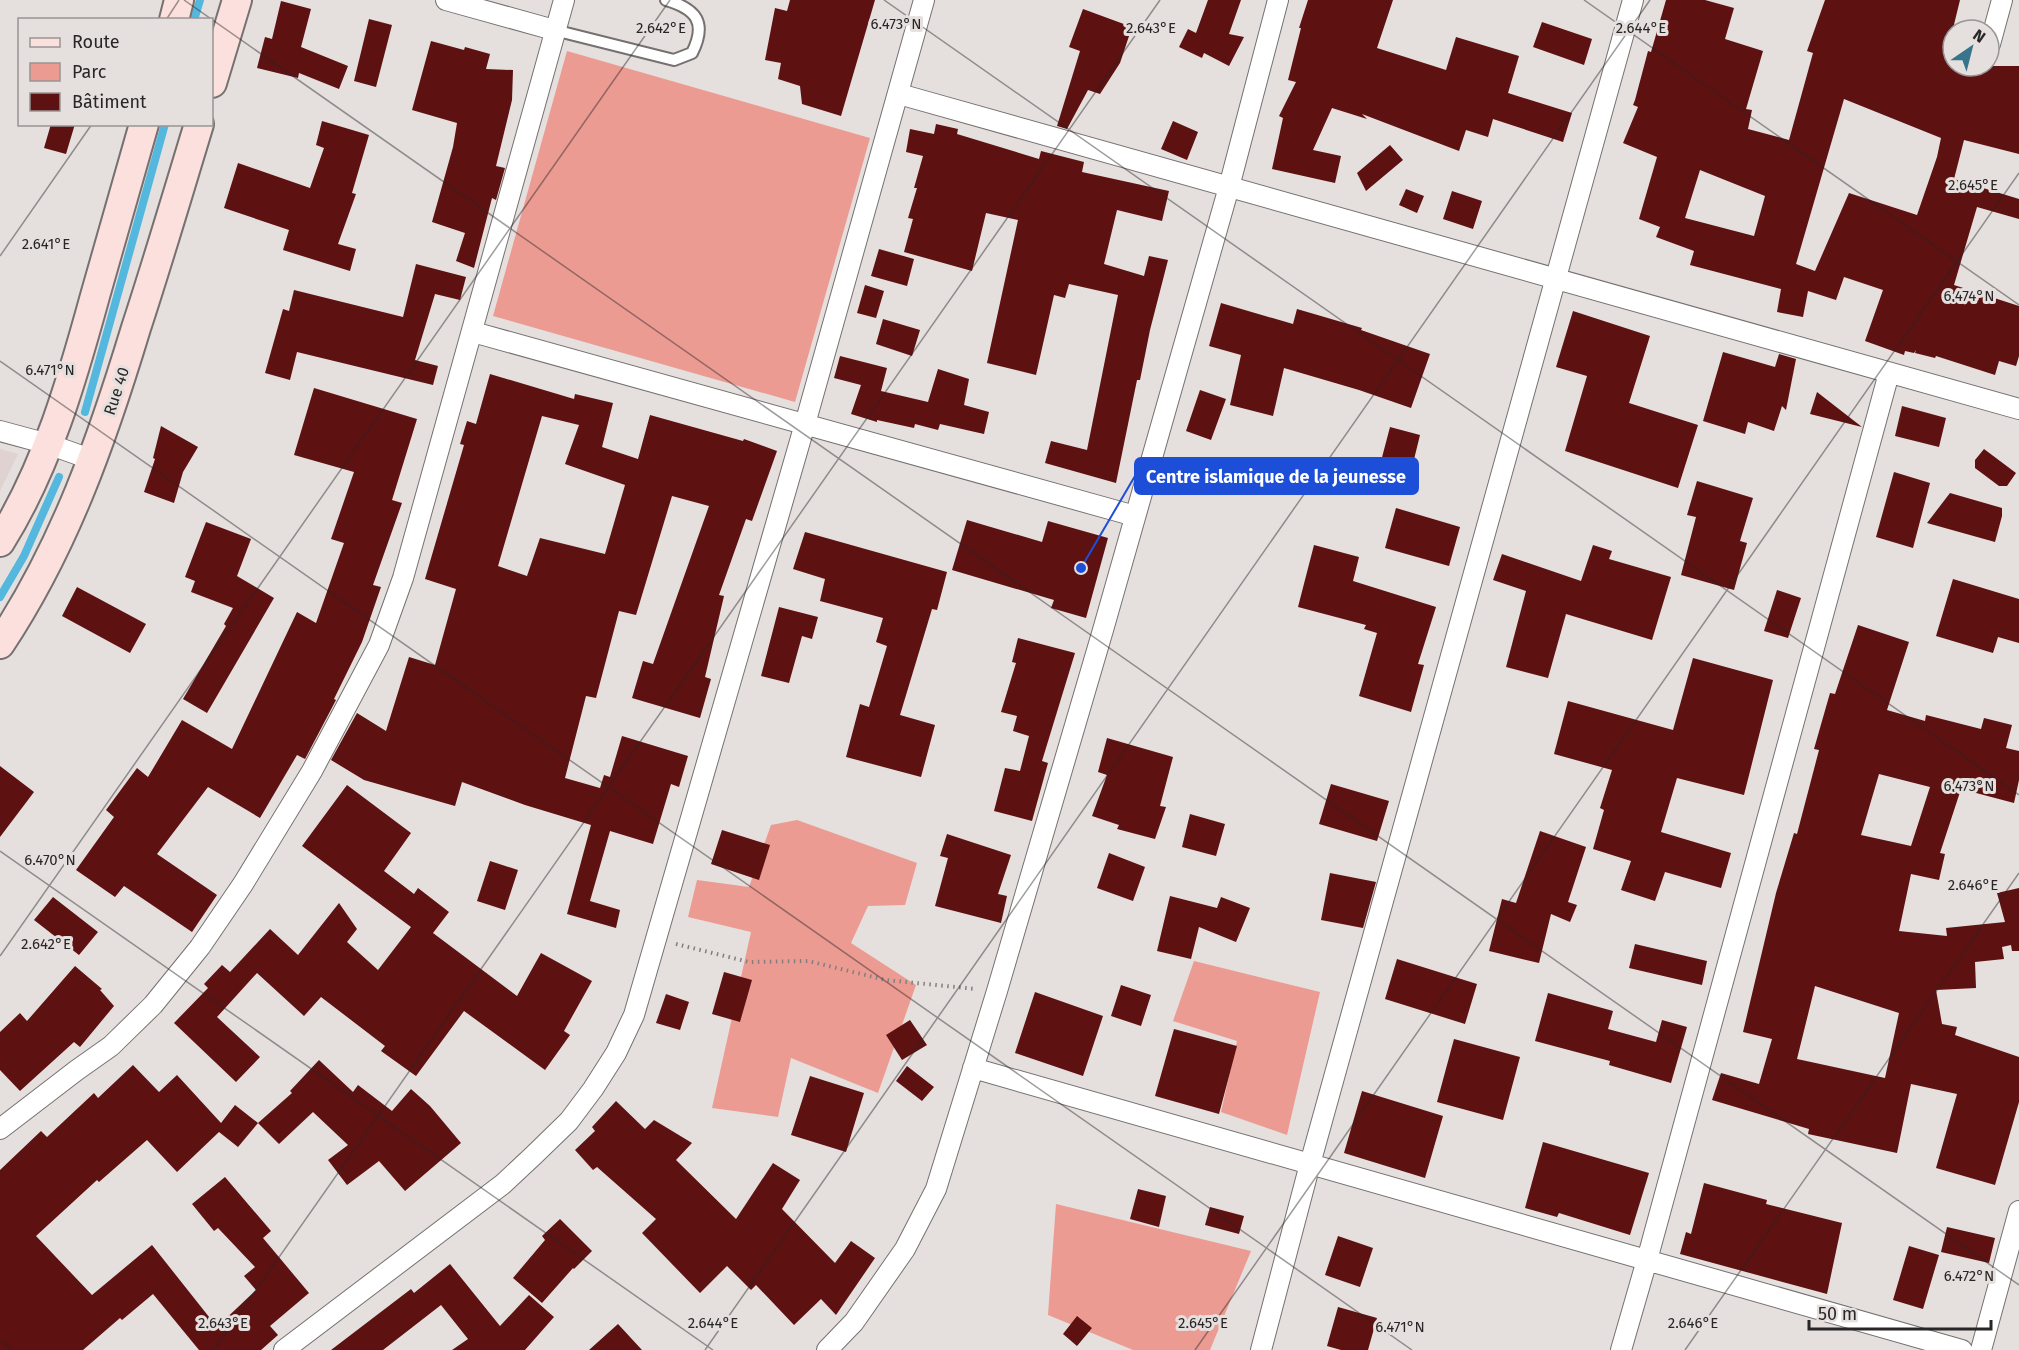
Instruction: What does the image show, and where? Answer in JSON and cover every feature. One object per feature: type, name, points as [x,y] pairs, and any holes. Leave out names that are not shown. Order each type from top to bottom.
[{"type":"main road","points":[[174,18],[179,0]]},
{"type":"main road","points":[[213,80],[237,0]]},
{"type":"main road","points":[[0,542],[48,444],[75,368],[143,126]]},
{"type":"main road","name":"Rue 40","points":[[0,644],[56,548],[93,460],[114,400],[198,126]]},
{"type":"street","points":[[446,0],[554,30]]},
{"type":"street","points":[[0,1130],[111,1046],[153,1005],[200,947],[243,884],[312,771],[379,645],[391,616],[473,332],[564,0]]},
{"type":"street","points":[[284,1350],[503,1184],[569,1121],[616,1053],[633,1015],[805,424],[924,0]]},
{"type":"street","points":[[827,1350],[854,1322],[905,1249],[936,1189],[997,991],[1135,516],[1229,187],[1278,0]]},
{"type":"street","points":[[1261,1350],[1310,1164],[1633,0]]},
{"type":"street","points":[[1997,18],[2002,0]]},
{"type":"street","points":[[899,94],[2019,409]]},
{"type":"street","points":[[473,332],[1135,516]]},
{"type":"street","points":[[1621,1350],[1889,373]]},
{"type":"street","points":[[0,431],[48,444],[93,460]]},
{"type":"street","points":[[973,1068],[1962,1350]]},
{"type":"street","points":[[1981,1350],[2019,1211]]},
{"type":"lane","points":[[554,30],[674,60],[692,53],[700,38],[699,21],[690,9],[666,0]]},
{"type":"path","points":[[655,938],[749,962],[808,961],[886,980],[997,991]]},
{"type":"shaded area","points":[[0,449],[18,454],[0,491]]},
{"type":"green space","points":[[567,51],[870,138],[795,402],[493,316]]},
{"type":"green space","points":[[797,820],[917,863],[905,905],[868,906],[851,943],[916,985],[878,1093],[791,1058],[778,1117],[712,1108],[751,932],[688,917],[697,880],[749,887],[771,825]]},
{"type":"green space","points":[[1194,961],[1320,992],[1287,1135],[1221,1112],[1237,1041],[1173,1021]]},
{"type":"green space","points":[[1056,1204],[1251,1251],[1210,1350],[1133,1350],[1048,1315]]},
{"type":"building","points":[[790,0],[875,0],[841,116],[802,104],[800,86],[778,79],[781,63],[765,60],[775,8],[787,11]]},
{"type":"building","points":[[1208,0],[1241,0],[1229,34],[1244,37],[1229,66],[1204,53],[1202,58],[1179,47],[1188,29],[1196,33]]},
{"type":"building","points":[[1308,0],[1393,0],[1377,48],[1446,70],[1456,37],[1519,56],[1508,93],[1572,113],[1563,142],[1493,119],[1488,137],[1466,130],[1459,151],[1362,114],[1367,119],[1332,108],[1313,150],[1341,156],[1335,183],[1272,169],[1283,118],[1279,116],[1296,82],[1288,80],[1301,28],[1299,28]]},
{"type":"building","points":[[1666,0],[1705,0],[1734,8],[1725,39],[1763,51],[1746,109],[1752,110],[1748,129],[1789,140],[1813,53],[1807,51],[1825,0],[1960,0],[1956,18],[1941,18],[1941,78],[2001,78],[2001,66],[2019,66],[2019,154],[1964,140],[1954,179],[2019,199],[2019,219],[1977,207],[1954,285],[2019,306],[2019,356],[2016,366],[1999,361],[1995,375],[1936,356],[1935,358],[1915,353],[1916,350],[1914,353],[1905,351],[1904,355],[1865,341],[1883,290],[1844,277],[1836,300],[1808,291],[1803,317],[1777,312],[1781,289],[1690,265],[1694,251],[1656,237],[1660,227],[1639,219],[1657,157],[1623,143],[1638,107],[1633,105],[1648,51],[1651,52]],"holes":[[[1844,99],[1941,138],[1937,157],[1917,215],[1849,193],[1815,271],[1796,264]],[[1700,170],[1765,196],[1754,236],[1685,218]]]},
{"type":"building","points":[[281,1],[311,9],[301,47],[348,66],[339,89],[299,73],[298,78],[257,68],[265,37],[272,39]]},
{"type":"building","points":[[1083,9],[1132,27],[1120,63],[1100,94],[1088,90],[1067,129],[1057,126],[1080,51],[1069,47]]},
{"type":"building","points":[[369,19],[392,25],[376,87],[354,81]]},
{"type":"building","points":[[1542,22],[1592,39],[1584,65],[1533,47]]},
{"type":"building","points":[[431,41],[490,54],[486,69],[513,70],[512,100],[496,166],[505,168],[496,200],[492,198],[474,268],[456,261],[465,233],[432,222],[453,147],[457,123],[412,110]]},
{"type":"building","points":[[322,121],[369,135],[352,193],[356,194],[338,244],[356,249],[350,271],[283,250],[289,230],[224,208],[238,163],[310,188],[324,148],[316,145]]},
{"type":"building","points":[[1173,121],[1198,132],[1187,160],[1161,149]]},
{"type":"building","points":[[936,124],[958,129],[957,134],[1039,159],[1041,151],[1084,162],[1082,172],[1169,191],[1162,221],[1117,210],[1104,264],[1144,276],[1149,256],[1168,260],[1140,380],[1137,380],[1116,483],[1045,463],[1051,441],[1087,450],[1118,295],[1069,284],[1065,298],[1054,295],[1036,375],[987,363],[1018,220],[986,213],[972,271],[904,252],[913,219],[908,218],[923,156],[906,152],[910,129],[934,134]]},
{"type":"building","points":[[50,126],[74,126],[66,154],[44,148]]},
{"type":"building","points":[[1390,145],[1403,160],[1366,191],[1357,173]]},
{"type":"building","points":[[1406,189],[1424,196],[1417,213],[1399,205]]},
{"type":"building","points":[[1452,191],[1482,201],[1473,229],[1443,219]]},
{"type":"building","points":[[879,249],[914,259],[907,286],[871,276]]},
{"type":"building","points":[[416,264],[466,277],[460,300],[435,294],[415,360],[438,366],[433,385],[297,352],[290,380],[265,373],[283,309],[289,311],[294,290],[403,317]]},
{"type":"building","points":[[865,285],[884,291],[876,318],[857,313]]},
{"type":"building","points":[[1221,303],[1293,324],[1297,309],[1362,328],[1361,330],[1430,354],[1411,408],[1284,368],[1273,416],[1230,405],[1241,355],[1209,346]]},
{"type":"building","points":[[1573,311],[1650,336],[1629,403],[1698,425],[1678,488],[1565,451],[1587,376],[1556,367]]},
{"type":"building","points":[[883,319],[920,330],[912,356],[876,344]]},
{"type":"building","points":[[1723,352],[1775,367],[1779,354],[1796,359],[1786,410],[1782,406],[1774,431],[1748,422],[1745,434],[1703,421]]},
{"type":"building","points":[[840,356],[887,368],[881,391],[928,402],[938,369],[969,379],[964,405],[989,412],[984,434],[940,424],[938,430],[915,424],[914,428],[877,420],[877,422],[851,414],[861,385],[834,378]]},
{"type":"building","points":[[490,374],[574,399],[575,394],[613,403],[602,447],[638,459],[650,415],[743,441],[744,439],[777,451],[752,521],[746,519],[719,595],[724,596],[705,677],[711,679],[700,718],[632,698],[643,661],[653,664],[709,506],[672,496],[636,615],[619,611],[596,698],[586,696],[565,778],[600,788],[604,775],[610,777],[622,736],[688,756],[679,787],[671,784],[653,844],[610,831],[590,901],[620,910],[616,928],[567,914],[591,825],[525,805],[462,782],[455,806],[364,780],[331,760],[357,713],[386,731],[409,657],[435,665],[456,589],[425,579],[464,445],[460,444],[467,421],[476,424]],"holes":[[[542,416],[579,425],[565,464],[625,485],[605,554],[540,538],[527,576],[498,566]]]},
{"type":"building","points":[[314,388],[417,419],[392,500],[402,503],[373,585],[381,587],[362,642],[334,699],[336,700],[305,759],[297,755],[260,818],[208,787],[157,854],[217,895],[192,932],[124,886],[115,897],[76,870],[114,817],[106,810],[137,768],[148,777],[182,720],[232,749],[297,612],[316,623],[344,543],[331,539],[354,472],[294,455]]},
{"type":"building","points":[[1200,390],[1226,399],[1211,440],[1186,431]]},
{"type":"building","points":[[1817,392],[1862,427],[1810,414]]},
{"type":"building","points":[[1902,406],[1946,418],[1939,447],[1895,436]]},
{"type":"building","points":[[161,426],[198,447],[183,472],[174,503],[144,492],[155,459],[153,458]]},
{"type":"building","points":[[1390,427],[1420,435],[1406,492],[1375,484]]},
{"type":"building","points":[[1984,449],[2016,473],[2007,486],[1999,486],[1975,468],[1975,460]]},
{"type":"building","points":[[1894,472],[1930,483],[1913,548],[1876,537]]},
{"type":"building","points":[[1697,481],[1753,498],[1740,541],[1747,543],[1734,590],[1681,575],[1696,517],[1687,515]]},
{"type":"building","points":[[1950,493],[2002,508],[1995,542],[1927,523]]},
{"type":"building","points":[[1396,508],[1460,527],[1449,566],[1385,548]]},
{"type":"building","points":[[967,520],[1042,542],[1048,521],[1108,538],[1086,618],[1051,608],[1054,600],[952,570]]},
{"type":"building","points":[[206,522],[251,539],[237,576],[274,598],[207,713],[183,699],[226,626],[224,624],[233,608],[191,592],[195,581],[185,577]]},
{"type":"building","points":[[805,532],[947,572],[937,610],[932,609],[900,715],[935,725],[921,777],[846,757],[860,704],[869,707],[887,646],[876,642],[883,618],[820,601],[825,579],[793,569]]},
{"type":"building","points":[[1314,545],[1359,557],[1353,581],[1436,607],[1418,664],[1424,665],[1411,712],[1359,696],[1377,633],[1364,629],[1366,625],[1298,607]]},
{"type":"building","points":[[1593,545],[1612,551],[1609,559],[1671,577],[1652,640],[1566,614],[1548,678],[1506,667],[1526,591],[1493,580],[1502,554],[1581,581]]},
{"type":"building","points":[[1953,579],[2019,599],[2019,643],[1998,637],[1993,653],[1936,636]]},
{"type":"building","points":[[77,587],[146,624],[130,653],[62,616]]},
{"type":"building","points":[[1777,590],[1801,598],[1788,638],[1764,631]]},
{"type":"building","points":[[779,607],[818,617],[812,639],[802,636],[789,683],[761,676]]},
{"type":"building","points":[[1858,625],[1909,642],[1887,710],[1925,721],[1926,715],[1981,729],[1984,718],[2012,725],[2006,748],[2019,751],[2019,780],[2014,803],[1961,789],[1940,853],[1945,854],[1939,880],[1911,874],[1899,931],[1947,936],[1946,928],[2005,922],[1997,893],[2019,888],[2019,951],[2012,951],[2011,945],[2002,947],[2004,959],[1975,962],[1976,988],[1936,990],[1942,1024],[1957,1027],[1955,1035],[2019,1057],[2019,1102],[1995,1185],[1936,1168],[1957,1094],[1911,1084],[1897,1153],[1808,1134],[1809,1129],[1712,1100],[1721,1073],[1759,1084],[1772,1039],[1743,1032],[1776,893],[1794,833],[1797,834],[1819,750],[1814,749],[1830,693],[1835,694]],"holes":[[[1879,774],[1930,787],[1911,846],[1861,835]],[[1815,986],[1899,1013],[1885,1078],[1797,1059]]]},
{"type":"building","points":[[1018,638],[1075,653],[1042,761],[1048,763],[1032,821],[994,811],[1005,768],[1020,771],[1029,736],[1013,731],[1017,716],[1001,712],[1016,663],[1012,662]]},
{"type":"building","points":[[1693,658],[1773,680],[1744,795],[1677,778],[1661,832],[1731,853],[1721,888],[1665,872],[1655,901],[1621,890],[1631,861],[1593,849],[1604,810],[1600,808],[1612,770],[1554,754],[1568,701],[1673,730]]},
{"type":"building","points":[[1107,738],[1173,757],[1160,806],[1166,807],[1155,839],[1117,829],[1119,825],[1092,816],[1107,775],[1098,772]]},
{"type":"building","points":[[0,766],[34,792],[0,837]]},
{"type":"building","points":[[1331,784],[1389,801],[1377,841],[1319,824]]},
{"type":"building","points":[[347,785],[411,833],[384,871],[414,894],[418,888],[449,912],[433,933],[517,996],[541,953],[592,981],[564,1031],[570,1035],[545,1070],[464,1011],[416,1076],[381,1051],[385,1046],[321,997],[304,1016],[257,973],[217,1017],[260,1057],[236,1082],[174,1023],[208,988],[204,984],[222,965],[230,972],[270,929],[298,955],[339,903],[357,929],[347,942],[378,970],[411,927],[302,846]]},
{"type":"building","points":[[1190,814],[1225,824],[1216,856],[1182,847]]},
{"type":"building","points":[[722,830],[770,845],[759,880],[711,864]]},
{"type":"building","points":[[1540,831],[1586,847],[1568,902],[1577,905],[1570,922],[1551,914],[1539,963],[1489,951],[1502,899],[1516,903]]},
{"type":"building","points":[[947,834],[1011,855],[998,894],[1007,896],[1001,923],[935,906],[948,858],[940,856]]},
{"type":"building","points":[[1109,853],[1145,867],[1133,901],[1097,888]]},
{"type":"building","points":[[490,861],[518,870],[505,910],[477,901]]},
{"type":"building","points":[[1330,873],[1376,882],[1363,928],[1321,920]]},
{"type":"building","points":[[1170,896],[1217,908],[1221,897],[1250,908],[1236,942],[1199,927],[1191,959],[1157,951]]},
{"type":"building","points":[[53,897],[98,932],[79,955],[34,920]]},
{"type":"building","points":[[1635,944],[1707,961],[1702,985],[1629,968]]},
{"type":"building","points":[[1397,959],[1477,984],[1465,1024],[1385,999]]},
{"type":"building","points":[[75,966],[102,989],[100,990],[114,1006],[80,1047],[74,1042],[20,1091],[0,1070],[0,1032],[20,1013],[27,1021]]},
{"type":"building","points":[[724,972],[752,980],[740,1022],[712,1014]]},
{"type":"building","points":[[1121,985],[1151,995],[1141,1026],[1111,1016]]},
{"type":"building","points":[[1035,992],[1103,1016],[1083,1076],[1015,1053]]},
{"type":"building","points":[[1548,993],[1613,1011],[1608,1029],[1656,1042],[1662,1020],[1687,1027],[1671,1083],[1609,1065],[1610,1061],[1535,1041]]},
{"type":"building","points":[[666,994],[689,1002],[680,1030],[656,1023]]},
{"type":"building","points":[[910,1020],[927,1045],[902,1060],[886,1035]]},
{"type":"building","points":[[1174,1029],[1237,1046],[1219,1114],[1155,1096]]},
{"type":"building","points":[[1454,1039],[1520,1057],[1503,1120],[1437,1102]]},
{"type":"building","points":[[319,1060],[353,1092],[358,1085],[392,1111],[411,1089],[430,1106],[461,1143],[405,1191],[379,1161],[347,1185],[328,1160],[348,1145],[313,1112],[279,1144],[258,1123],[292,1093],[290,1091]]},
{"type":"building","points":[[133,1065],[159,1092],[177,1075],[221,1123],[235,1105],[258,1123],[238,1147],[219,1132],[177,1172],[147,1140],[99,1182],[97,1180],[36,1236],[92,1295],[152,1245],[217,1327],[256,1290],[244,1276],[255,1267],[218,1228],[214,1231],[192,1204],[225,1177],[271,1231],[263,1238],[309,1293],[270,1326],[278,1335],[261,1350],[199,1350],[153,1294],[122,1320],[120,1318],[83,1350],[0,1350],[0,1170],[41,1131],[47,1137],[94,1093],[98,1098]]},
{"type":"building","points":[[907,1066],[934,1087],[922,1101],[896,1081]]},
{"type":"building","points":[[810,1076],[864,1093],[846,1152],[791,1135]]},
{"type":"building","points":[[1362,1091],[1443,1116],[1425,1178],[1344,1153]]},
{"type":"building","points":[[616,1101],[645,1129],[654,1120],[692,1143],[676,1160],[736,1219],[773,1163],[800,1180],[782,1209],[835,1263],[851,1241],[875,1258],[836,1315],[821,1299],[794,1325],[756,1285],[751,1290],[727,1266],[700,1293],[642,1233],[656,1219],[597,1167],[593,1170],[575,1150],[595,1131],[592,1127]]},
{"type":"building","points":[[1543,1142],[1649,1173],[1630,1235],[1559,1213],[1557,1217],[1525,1208]]},
{"type":"building","points":[[1704,1183],[1767,1200],[1766,1204],[1842,1223],[1827,1294],[1680,1254],[1686,1232],[1691,1234]]},
{"type":"building","points":[[1138,1189],[1166,1196],[1159,1227],[1130,1219]]},
{"type":"building","points":[[1210,1207],[1244,1216],[1239,1234],[1205,1225]]},
{"type":"building","points":[[560,1219],[592,1251],[573,1268],[542,1303],[513,1278],[545,1240],[542,1236]]},
{"type":"building","points":[[1947,1227],[1995,1238],[1989,1263],[1941,1252]]},
{"type":"building","points":[[1338,1236],[1373,1248],[1360,1287],[1325,1275]]},
{"type":"building","points":[[1909,1246],[1939,1255],[1923,1309],[1893,1300]]},
{"type":"building","points":[[450,1264],[500,1326],[529,1295],[554,1317],[525,1350],[452,1350],[468,1339],[441,1305],[383,1350],[331,1350],[411,1289],[414,1293]]},
{"type":"building","points":[[1338,1307],[1377,1318],[1368,1350],[1341,1350],[1327,1346]]},
{"type":"building","points":[[1077,1316],[1092,1328],[1077,1346],[1063,1334]]},
{"type":"building","points":[[618,1324],[642,1350],[589,1350]]},
{"type":"waterway","points":[[195,18],[200,0]]},
{"type":"waterway","points":[[85,412],[164,126]]},
{"type":"waterway","points":[[0,597],[24,556],[59,477]]},
{"type":"place","name":"Centre islamique de la jeunesse","points":[[1081,568]]}]
